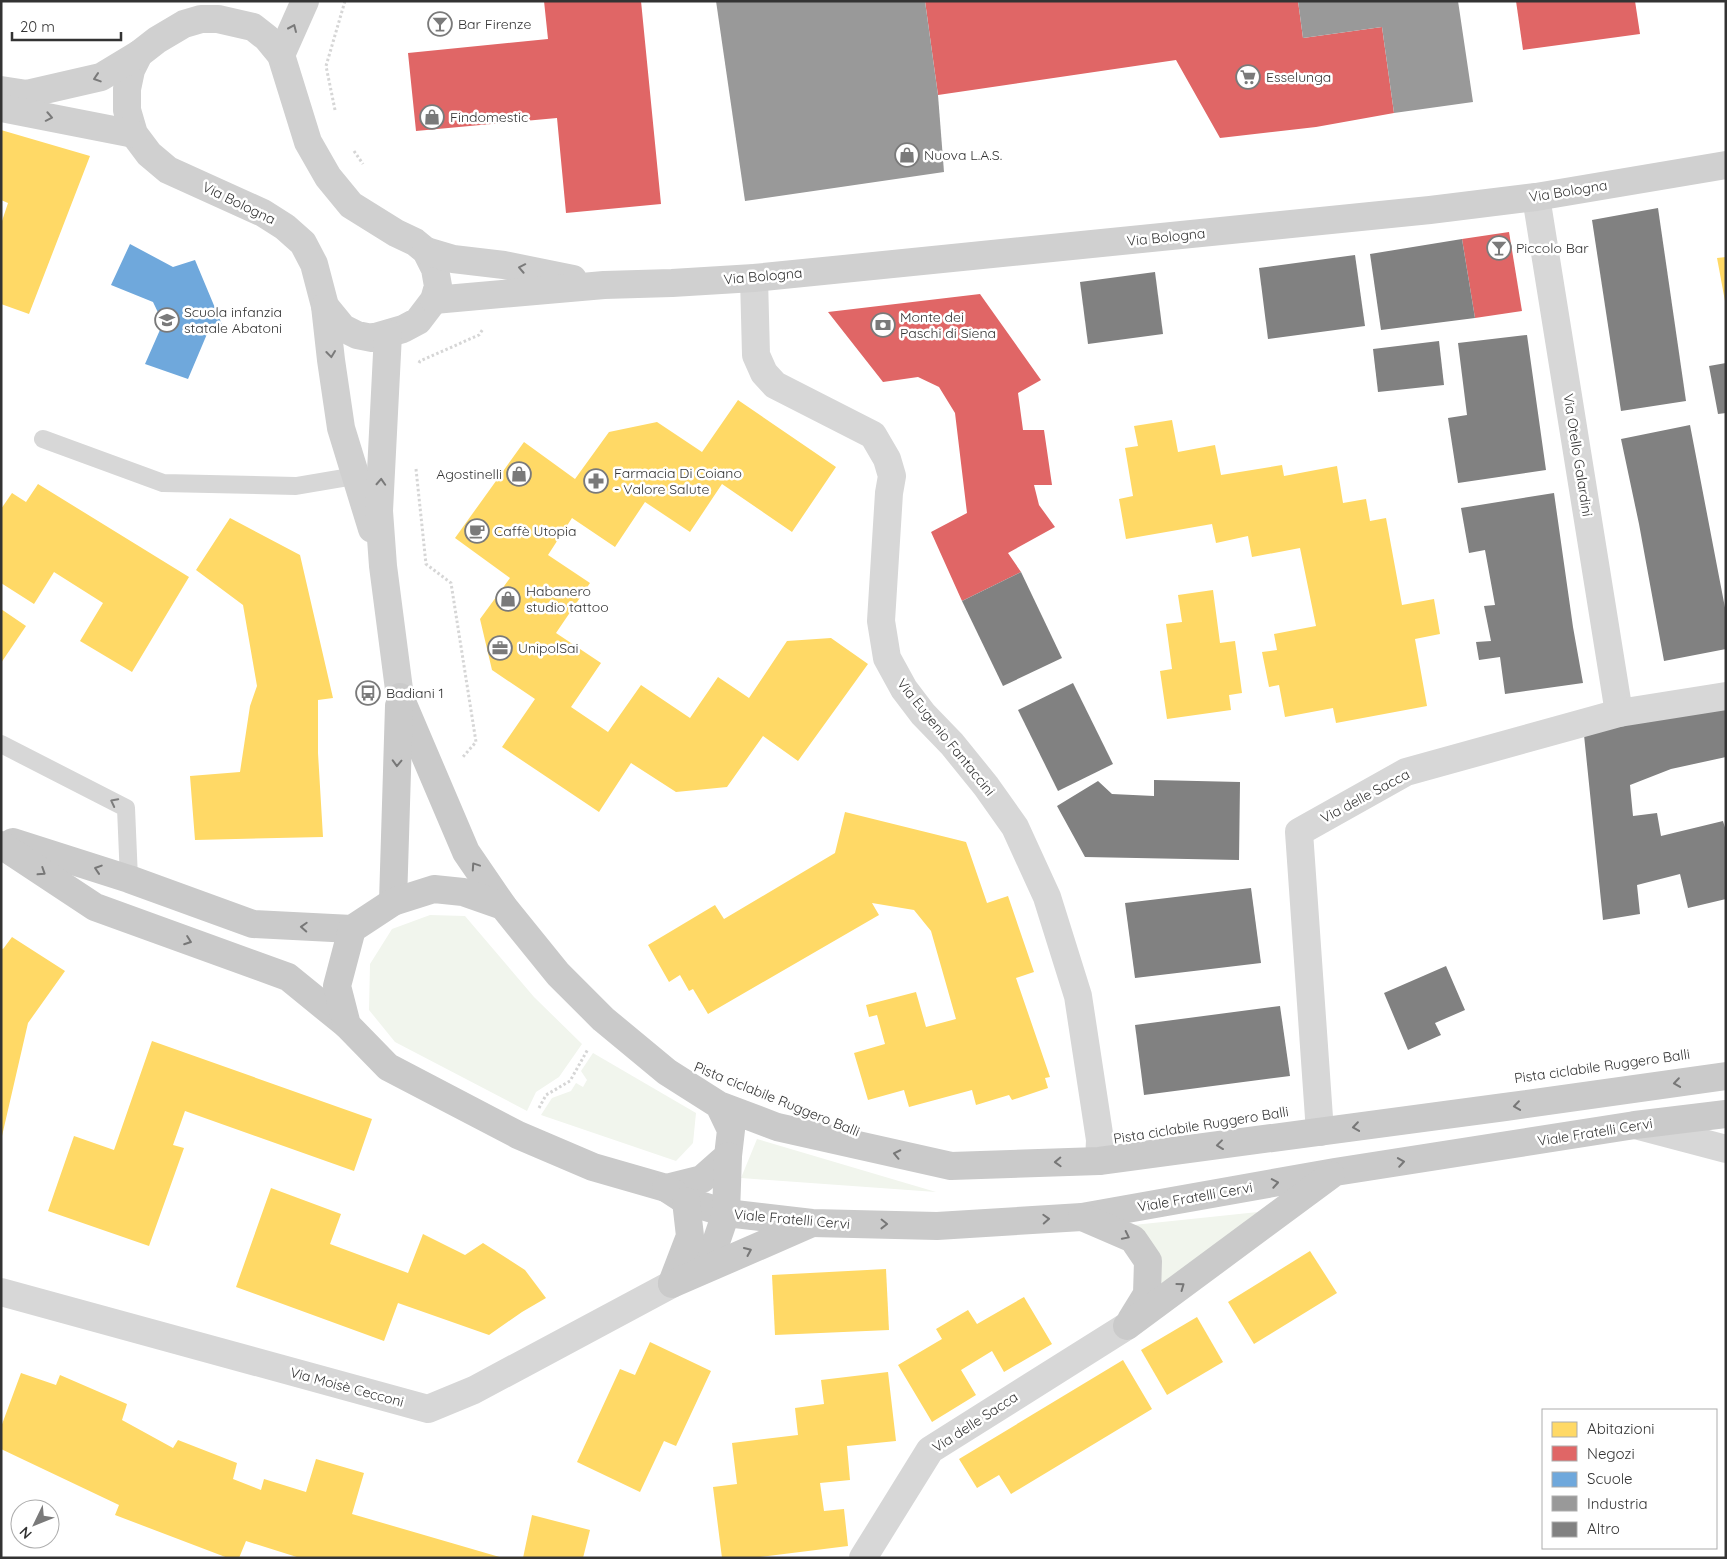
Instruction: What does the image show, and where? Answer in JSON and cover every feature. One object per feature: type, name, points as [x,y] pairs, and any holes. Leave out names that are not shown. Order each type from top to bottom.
[{"type":"main road","points":[[393,902],[400,697]]},
{"type":"main road","points":[[400,697],[466,852],[503,906],[558,974],[606,1022],[667,1072],[719,1105],[777,1127],[951,1166],[1099,1161],[1726,1076]]},
{"type":"main road","points":[[1,838],[129,879],[253,924],[352,929],[393,902],[434,890],[463,892],[503,906]]},
{"type":"main road","points":[[1,845],[95,907],[288,977],[347,1025]]},
{"type":"main road","name":"Viale Fratelli Cervi","points":[[352,929],[337,986],[347,1025],[388,1067],[464,1108],[593,1167],[676,1194],[726,1213],[812,1223],[936,1226],[1082,1217],[1335,1172],[1635,1125],[1726,1114]]},
{"type":"main road","points":[[672,1284],[713,1251],[726,1213],[731,1130],[719,1105]]},
{"type":"main road","points":[[672,1284],[690,1236],[676,1194],[702,1179],[728,1156]]},
{"type":"main road","points":[[1127,1326],[1335,1172]]},
{"type":"main road","points":[[1082,1217],[1133,1239],[1148,1261],[1147,1294],[1127,1326]]},
{"type":"main road","points":[[672,1284],[812,1223]]},
{"type":"street","points":[[218,20],[239,1]]},
{"type":"street","points":[[281,55],[306,1]]},
{"type":"street","name":"Via Bologna","points":[[434,300],[418,320],[403,329],[388,334],[372,338],[356,335],[343,328],[325,306],[314,264],[303,243],[286,227],[263,213],[168,170],[149,154],[134,134],[127,110],[127,90],[130,70],[139,54],[157,40],[184,24],[201,19],[218,20],[253,27],[267,38],[281,55],[308,142],[328,177],[351,205],[396,233],[415,242],[426,251],[453,259],[504,265],[604,285],[754,278],[1430,210],[1536,197],[1726,165]]},
{"type":"street","points":[[1,90],[27,94],[101,77],[139,54]]},
{"type":"street","points":[[1,108],[134,134]]},
{"type":"street","name":"Via Otello Galardini","points":[[1536,197],[1619,713]]},
{"type":"street","points":[[426,251],[435,270],[438,286],[434,300],[604,285]]},
{"type":"street","name":"Via Eugenio Fantaccini","points":[[754,278],[756,355],[764,374],[775,385],[873,435],[887,459],[892,476],[889,493],[881,620],[887,658],[904,689],[923,714],[952,744],[986,786],[1015,827],[1048,897],[1078,996],[1100,1140],[1099,1161]]},
{"type":"street","points":[[325,306],[331,360],[342,428],[383,566]]},
{"type":"street","points":[[388,334],[379,511],[383,566],[400,697]]},
{"type":"street","name":"Via delle Sacca","points":[[1320,1132],[1299,832],[1406,772],[1619,713],[1726,696]]},
{"type":"street","points":[[1635,1125],[1726,1149]]},
{"type":"street","name":"Via Moisè Cecconi","points":[[1,1292],[428,1409],[474,1390],[672,1284]]},
{"type":"street","name":"Via delle Sacca","points":[[863,1558],[930,1450],[1127,1326]]},
{"type":"lane","points":[[43,439],[162,483],[296,486],[355,476]]},
{"type":"lane","points":[[1,744],[126,808],[129,879]]},
{"type":"path","points":[[335,111],[326,66],[345,1]]},
{"type":"path","points":[[350,145],[367,170]]},
{"type":"path","points":[[417,368],[420,361],[479,335],[501,294]]},
{"type":"path","points":[[416,468],[426,564],[451,583],[476,742],[458,762]]},
{"type":"path","points":[[526,1138],[546,1095],[570,1081],[606,1022]]},
{"type":"shaded area","points":[[430,915],[465,916],[534,997],[582,1044],[559,1077],[536,1092],[527,1111],[395,1042],[369,1010],[370,964],[392,929]]},
{"type":"shaded area","points":[[593,1053],[696,1113],[693,1143],[676,1161],[541,1115],[552,1098],[571,1091],[576,1083],[583,1087],[587,1080],[581,1071]]},
{"type":"shaded area","points":[[757,1139],[936,1192],[741,1178]]},
{"type":"shaded area","points":[[1258,1212],[1157,1291],[1124,1226]]},
{"type":"building: Abitazioni","points":[[1,130],[90,156],[29,314],[1,304],[1,224],[8,203],[1,200]]},
{"type":"building: Abitazioni","points":[[1726,257],[1726,301],[1725,301],[1717,258]]},
{"type":"building: Abitazioni","points":[[738,400],[836,467],[792,532],[722,484],[690,532],[645,502],[615,547],[572,518],[548,555],[590,583],[556,633],[601,663],[571,707],[608,732],[641,685],[690,718],[718,677],[749,698],[787,641],[831,638],[868,664],[798,761],[763,736],[727,787],[676,792],[631,763],[599,812],[502,747],[535,699],[492,670],[480,619],[510,578],[455,538],[524,442],[575,479],[609,432],[657,422],[702,452]]},
{"type":"building: Abitazioni","points":[[1172,420],[1178,452],[1215,445],[1221,475],[1282,465],[1284,476],[1337,466],[1343,503],[1366,499],[1370,521],[1386,518],[1402,605],[1434,599],[1440,634],[1415,639],[1427,706],[1336,723],[1333,708],[1285,717],[1279,685],[1269,687],[1262,652],[1277,650],[1274,634],[1316,626],[1300,548],[1252,557],[1248,536],[1216,543],[1212,524],[1126,539],[1119,499],[1133,496],[1125,448],[1138,446],[1134,426]]},
{"type":"building: Abitazioni","points":[[38,484],[189,577],[132,672],[80,641],[103,603],[54,572],[34,604],[1,583],[1,509],[12,493],[26,502]]},
{"type":"building: Abitazioni","points":[[230,518],[300,555],[333,698],[318,700],[318,753],[323,837],[195,840],[190,776],[240,772],[250,706],[257,686],[243,605],[196,570]]},
{"type":"building: Abitazioni","points":[[1213,590],[1220,643],[1235,641],[1242,693],[1229,695],[1231,710],[1167,719],[1160,671],[1172,669],[1166,624],[1182,622],[1178,595]]},
{"type":"building: Abitazioni","points":[[1,609],[26,626],[1,663]]},
{"type":"building: Abitazioni","points":[[845,812],[966,842],[987,903],[1008,896],[1034,972],[1016,978],[1050,1077],[1045,1078],[1048,1088],[1012,1100],[1009,1095],[976,1105],[972,1090],[909,1107],[904,1090],[868,1100],[854,1053],[885,1044],[877,1015],[869,1017],[866,1005],[916,992],[926,1027],[956,1019],[931,931],[914,910],[872,903],[879,915],[708,1014],[693,989],[689,991],[680,975],[669,982],[648,945],[715,905],[724,919],[835,853]]},
{"type":"building: Abitazioni","points":[[12,937],[65,971],[28,1023],[2,1136],[1,948],[3,949]]},
{"type":"building: Abitazioni","points":[[152,1041],[372,1119],[354,1171],[185,1111],[173,1145],[184,1148],[149,1246],[48,1211],[74,1136],[114,1150]]},
{"type":"building: Abitazioni","points":[[271,1188],[341,1214],[330,1244],[408,1273],[423,1234],[465,1255],[483,1243],[525,1270],[546,1298],[489,1335],[398,1303],[384,1341],[236,1287]]},
{"type":"building: Abitazioni","points":[[1310,1251],[1337,1293],[1254,1344],[1228,1302]]},
{"type":"building: Abitazioni","points":[[886,1269],[889,1330],[775,1335],[772,1275]]},
{"type":"building: Abitazioni","points":[[1024,1297],[1052,1344],[1004,1372],[992,1351],[961,1370],[976,1395],[932,1422],[898,1365],[942,1339],[936,1329],[968,1310],[977,1324]]},
{"type":"building: Abitazioni","points":[[1197,1317],[1223,1362],[1167,1395],[1141,1350]]},
{"type":"building: Abitazioni","points":[[650,1342],[711,1371],[676,1446],[664,1441],[640,1492],[577,1462],[620,1369],[635,1375]]},
{"type":"building: Abitazioni","points":[[1123,1360],[1152,1409],[1011,1494],[999,1475],[977,1488],[959,1459]]},
{"type":"building: Abitazioni","points":[[888,1372],[896,1441],[847,1446],[850,1480],[820,1483],[824,1511],[844,1509],[848,1546],[751,1558],[722,1558],[713,1487],[737,1484],[732,1443],[798,1435],[795,1408],[824,1404],[821,1380]]},
{"type":"building: Abitazioni","points":[[21,1373],[56,1385],[60,1375],[127,1404],[122,1420],[173,1448],[178,1440],[237,1463],[233,1479],[261,1490],[264,1479],[306,1492],[316,1459],[364,1473],[352,1514],[503,1558],[300,1558],[246,1541],[239,1558],[228,1558],[115,1515],[119,1505],[1,1449],[1,1427]]},
{"type":"building: Abitazioni","points":[[532,1515],[590,1530],[583,1558],[523,1558]]},
{"type":"building: Negozi","points":[[544,1],[641,1],[661,204],[566,213],[557,118],[416,131],[408,53],[548,39]]},
{"type":"building: Negozi","name":"Esselunga","points":[[925,1],[1298,1],[1303,38],[1382,27],[1394,113],[1316,127],[1220,138],[1176,60],[938,95]]},
{"type":"building: Negozi","points":[[1516,1],[1635,1],[1640,34],[1523,50]]},
{"type":"building: Negozi","points":[[1509,232],[1522,311],[1475,318],[1462,239]]},
{"type":"building: Negozi","points":[[980,294],[1041,380],[1018,393],[1023,430],[1044,430],[1052,485],[1034,485],[1039,505],[1055,527],[1008,553],[1021,572],[962,601],[931,532],[967,513],[955,413],[939,387],[918,377],[883,382],[828,312]]},
{"type":"building: Scuole","points":[[130,244],[173,267],[195,260],[223,327],[207,334],[188,379],[145,364],[163,323],[153,302],[111,285]]},
{"type":"building: Industria","points":[[716,1],[925,1],[938,95],[944,172],[745,201]]},
{"type":"building: Industria","points":[[1298,1],[1458,1],[1473,102],[1394,113],[1382,27],[1303,38]]},
{"type":"building: Altro","points":[[1658,208],[1686,401],[1621,411],[1592,220]]},
{"type":"building: Altro","points":[[1462,239],[1475,318],[1381,330],[1370,254]]},
{"type":"building: Altro","points":[[1355,255],[1365,326],[1268,339],[1259,268]]},
{"type":"building: Altro","points":[[1155,272],[1163,334],[1088,344],[1080,282]]},
{"type":"building: Altro","points":[[1527,335],[1546,470],[1458,483],[1448,418],[1467,415],[1458,343]]},
{"type":"building: Altro","points":[[1439,341],[1444,385],[1378,392],[1373,349]]},
{"type":"building: Altro","points":[[1726,363],[1726,413],[1718,414],[1709,366]]},
{"type":"building: Altro","points":[[1690,425],[1726,613],[1726,649],[1664,661],[1639,524],[1621,439]]},
{"type":"building: Altro","points":[[1554,493],[1583,683],[1505,694],[1500,657],[1479,660],[1476,642],[1491,641],[1484,606],[1495,605],[1485,550],[1469,553],[1461,508]]},
{"type":"building: Altro","points":[[1021,572],[1062,658],[1003,686],[962,601]]},
{"type":"building: Altro","points":[[1073,683],[1113,764],[1058,791],[1018,710]]},
{"type":"building: Altro","points":[[1726,701],[1726,757],[1671,769],[1630,785],[1633,816],[1657,813],[1661,836],[1723,821],[1726,831],[1726,899],[1688,908],[1680,874],[1637,885],[1640,914],[1603,920],[1584,735]]},
{"type":"building: Altro","points":[[1154,780],[1240,782],[1239,860],[1085,857],[1057,806],[1098,781],[1112,794],[1154,796]]},
{"type":"building: Altro","points":[[1251,888],[1261,963],[1135,978],[1125,903]]},
{"type":"building: Altro","points":[[1446,966],[1465,1010],[1435,1023],[1441,1035],[1408,1050],[1384,993]]},
{"type":"building: Altro","points":[[1280,1006],[1290,1076],[1144,1095],[1135,1025]]},
{"type":"place","name":"Bar Firenze","points":[[440,24]]},
{"type":"place","name":"Esselunga","points":[[1248,77]]},
{"type":"place","name":"Findomestic","points":[[432,117]]},
{"type":"place","name":"Nuova L.A.S.","points":[[907,155]]},
{"type":"place","name":"Piccolo Bar","points":[[1499,248]]},
{"type":"place","name":"Scuola infanzia statale Abatoni","points":[[167,320]]},
{"type":"place","name":"Monte dei Paschi di Siena","points":[[883,325]]},
{"type":"place","name":"Agostinelli","points":[[519,474]]},
{"type":"place","name":"Farmacia Di Coiano - Valore Salute","points":[[596,481]]},
{"type":"place","name":"Caffè Utopia","points":[[477,531]]},
{"type":"place","name":"Habanero studio tattoo","points":[[508,599]]},
{"type":"place","name":"UnipolSai","points":[[500,648]]},
{"type":"place","name":"Badiani 1","points":[[368,693]]}]
